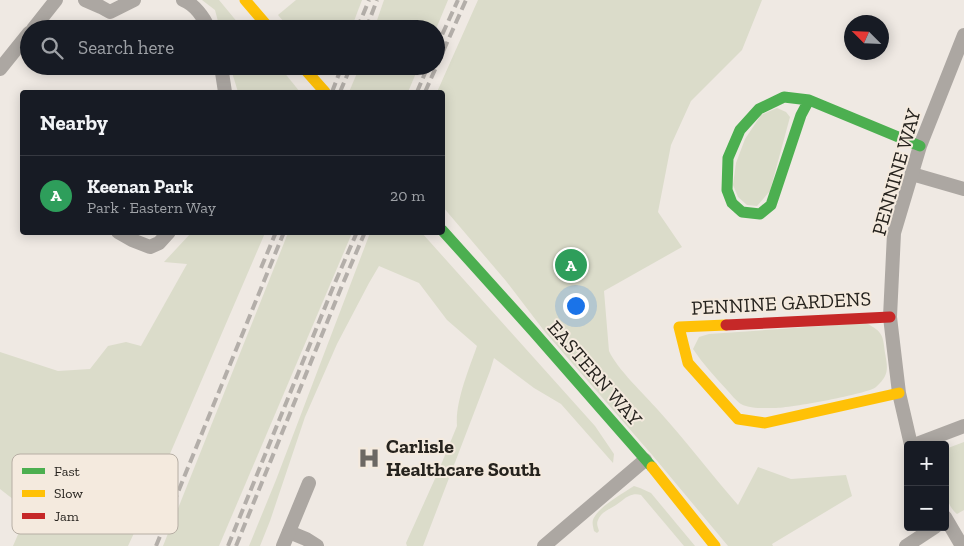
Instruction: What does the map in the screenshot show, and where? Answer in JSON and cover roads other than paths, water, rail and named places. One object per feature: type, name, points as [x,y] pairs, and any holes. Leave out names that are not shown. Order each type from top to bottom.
[{"type":"street","points":[[40,20],[56,0]]},
{"type":"street","points":[[85,0],[101,6],[110,12],[134,0]]},
{"type":"street","points":[[183,0],[189,2],[205,20]]},
{"type":"street","points":[[245,0],[263,20]]},
{"type":"street","name":"PENNINE WAY","points":[[912,441],[899,393],[890,317],[894,233],[920,146],[964,35]]},
{"type":"street","points":[[0,69],[20,45]]},
{"type":"street","points":[[222,75],[225,90]]},
{"type":"street","points":[[310,75],[323,90]]},
{"type":"street","points":[[809,100],[802,115],[771,206],[760,214],[742,212],[732,203],[727,190],[728,158],[740,130],[760,109],[784,97],[809,100],[920,146]]},
{"type":"street","points":[[912,174],[964,189]]},
{"type":"street","name":"EASTERN WAY","points":[[445,233],[662,478],[715,546]]},
{"type":"street","points":[[123,235],[150,247],[159,243],[166,235]]},
{"type":"street","name":"PENNINE GARDENS","points":[[890,317],[679,327],[688,363],[738,419],[765,423],[899,393]]},
{"type":"street","points":[[924,441],[964,426]]},
{"type":"street","points":[[544,546],[645,460]]},
{"type":"street","points":[[283,546],[309,483]]},
{"type":"street","points":[[949,529],[962,546]]},
{"type":"street","points":[[906,546],[928,531]]},
{"type":"street","points":[[289,532],[317,546]]},
{"type":"railway","points":[[361,20],[369,0]]},
{"type":"railway","points":[[369,20],[377,0]]},
{"type":"railway","points":[[445,28],[458,0]]},
{"type":"railway","points":[[445,47],[466,0]]},
{"type":"railway","points":[[333,90],[339,75]]},
{"type":"railway","points":[[341,90],[347,75]]},
{"type":"railway","points":[[418,90],[424,75]]},
{"type":"railway","points":[[426,90],[433,75]]},
{"type":"railway","points":[[261,268],[275,235]]},
{"type":"railway","points":[[178,492],[283,235]]},
{"type":"railway","points":[[228,546],[356,235]]},
{"type":"railway","points":[[236,546],[364,235]]},
{"type":"railway","points":[[156,546],[161,534]]},
{"type":"place","name":"Keenan Park","points":[[571,265]]},
{"type":"place","name":"Carlisle Healthcare South","points":[[369,458]]}]
